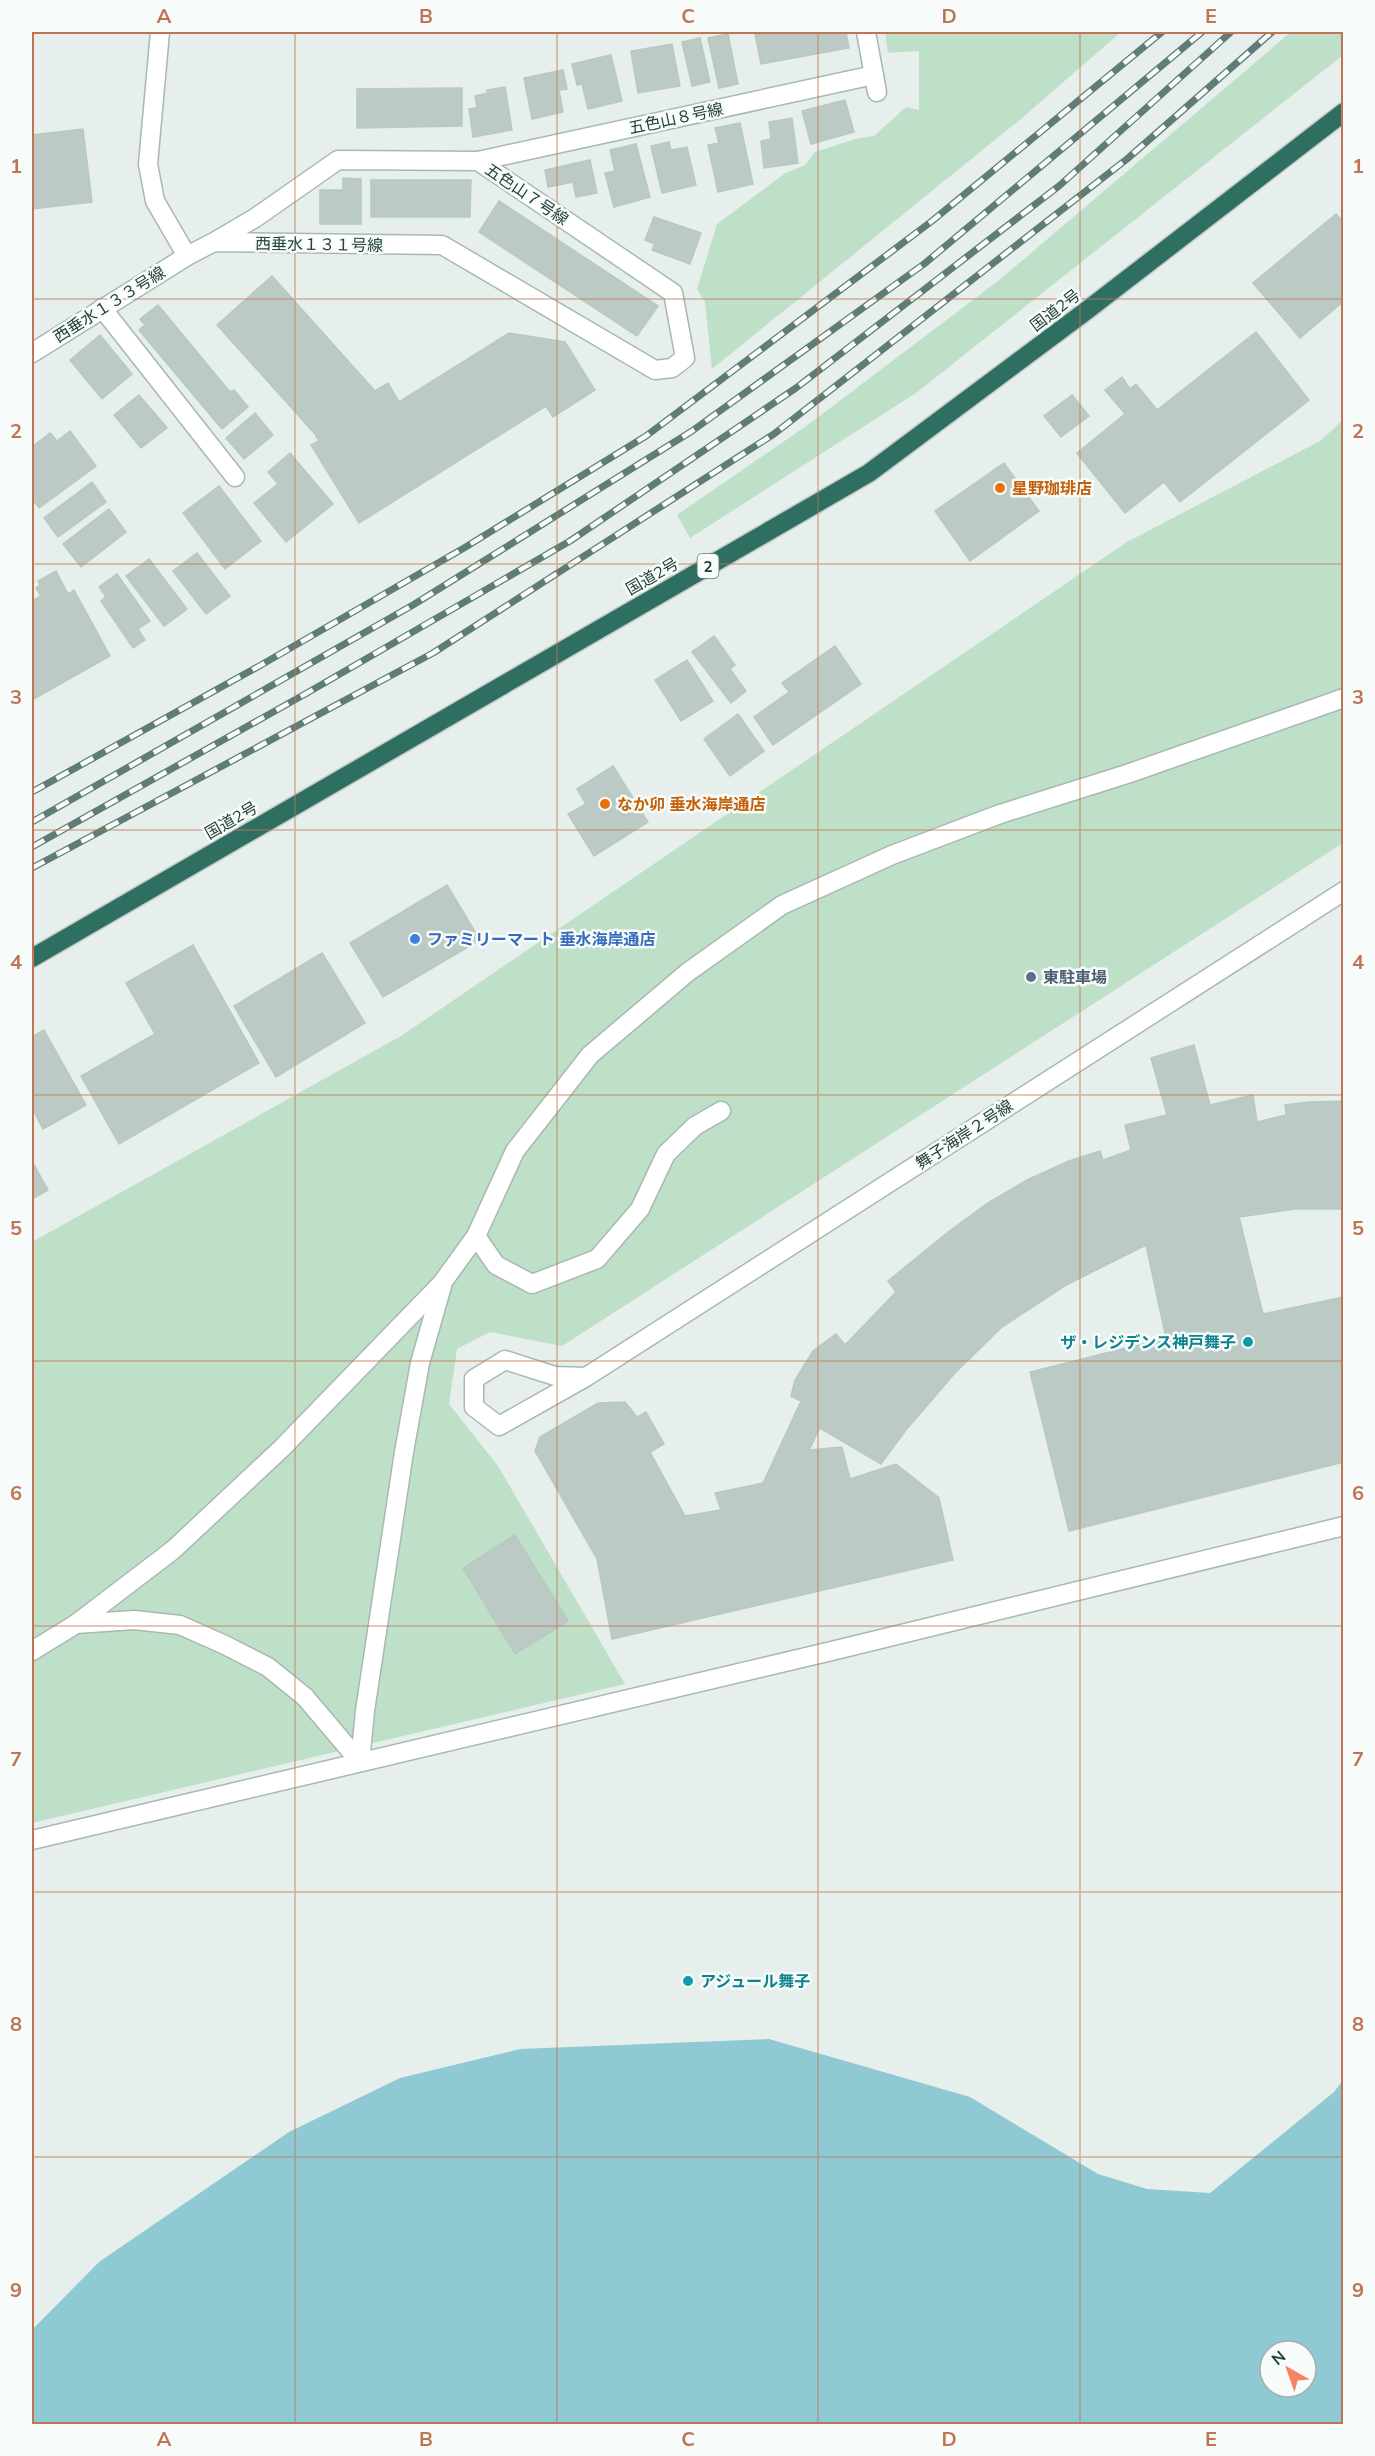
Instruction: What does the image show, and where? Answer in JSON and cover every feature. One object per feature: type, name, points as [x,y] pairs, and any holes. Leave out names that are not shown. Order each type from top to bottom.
[{"type":"highway","name":"国道2号","points":[[32,958],[869,473],[1086,311],[1344,112]]},
{"type":"street","points":[[160,32],[148,164],[155,201],[187,256]]},
{"type":"street","name":"五色山８号線","points":[[478,161],[875,83],[866,32]]},
{"type":"street","name":"五色山７号線","points":[[214,242],[255,218],[338,160],[478,161],[673,293],[685,358],[672,368],[655,370]]},
{"type":"street","name":"西垂水１３１号線","points":[[187,256],[214,242],[442,245],[655,370]]},
{"type":"street","name":"西垂水１３３号線","points":[[32,353],[187,256]]},
{"type":"street","points":[[102,308],[235,477]]},
{"type":"street","points":[[32,1651],[76,1624],[181,1542],[282,1448],[442,1283],[476,1236],[515,1151],[590,1055],[688,972],[782,905],[892,855],[1000,814],[1138,770],[1344,698]]},
{"type":"street","name":"舞子海岸２号線","points":[[585,1377],[555,1376],[505,1360],[474,1379],[474,1407],[499,1426],[585,1377],[1344,891]]},
{"type":"street","points":[[476,1236],[496,1265],[532,1284],[597,1259],[640,1209],[666,1154],[695,1126],[721,1111]]},
{"type":"street","points":[[360,1762],[366,1700],[402,1463],[420,1363],[442,1283]]},
{"type":"street","points":[[32,1840],[828,1652],[1344,1526]]},
{"type":"street","points":[[76,1624],[134,1620],[180,1625],[225,1645],[268,1667],[305,1697],[360,1762]]},
{"type":"green space","points":[[885,32],[1121,32],[1022,118],[712,369],[705,302],[697,289],[717,224],[784,174],[805,165],[815,152],[855,139],[874,136],[906,107],[919,110],[919,51],[888,53]]},
{"type":"green space","points":[[1291,32],[1343,32],[1343,55],[916,393],[690,538],[677,515],[809,424],[998,281]]},
{"type":"green space","points":[[1343,420],[1343,843],[562,1346],[490,1332],[457,1349],[449,1404],[498,1466],[625,1684],[32,1823],[32,1242],[401,1036],[1127,542],[1320,441]]},
{"type":"water","points":[[769,2039],[970,2097],[1098,2174],[1147,2189],[1210,2193],[1334,2092],[1343,2080],[1343,2424],[32,2424],[32,2330],[99,2262],[289,2132],[400,2078],[520,2049]]},
{"type":"building","points":[[846,32],[849,48],[761,64],[755,34]]},
{"type":"building","points":[[728,34],[738,84],[719,88],[708,38]]},
{"type":"building","points":[[700,38],[710,82],[692,86],[682,42]]},
{"type":"building","points":[[672,44],[680,86],[638,93],[631,51]]},
{"type":"building","points":[[611,55],[622,101],[588,109],[582,84],[577,85],[572,64]]},
{"type":"building","points":[[563,70],[567,89],[559,90],[563,112],[532,119],[524,78]]},
{"type":"building","points":[[505,87],[512,130],[473,137],[469,109],[477,108],[475,96],[488,93],[487,90]]},
{"type":"building","points":[[462,88],[462,126],[357,128],[357,89]]},
{"type":"building","points":[[845,100],[854,132],[811,144],[802,111]]},
{"type":"building","points":[[792,118],[798,163],[764,168],[761,141],[771,139],[769,122]]},
{"type":"building","points":[[740,123],[753,184],[718,192],[708,145],[719,143],[715,128]]},
{"type":"building","points":[[83,129],[92,202],[32,209],[32,135]]},
{"type":"building","points":[[669,142],[671,150],[687,147],[696,185],[662,193],[651,146]]},
{"type":"building","points":[[636,144],[650,197],[614,207],[605,173],[615,171],[610,150]]},
{"type":"building","points":[[590,160],[597,193],[576,197],[573,182],[548,187],[545,170]]},
{"type":"building","points":[[343,178],[361,179],[361,224],[320,224],[320,190],[343,190]]},
{"type":"building","points":[[371,180],[471,180],[470,217],[371,217]]},
{"type":"building","points":[[499,201],[658,306],[637,336],[479,232]]},
{"type":"building","points":[[1336,214],[1344,223],[1344,301],[1300,338],[1253,283]]},
{"type":"building","points":[[654,217],[701,233],[690,264],[652,250],[655,244],[645,240]]},
{"type":"building","points":[[272,276],[375,391],[388,383],[399,402],[509,333],[565,342],[595,390],[553,417],[546,406],[359,523],[311,445],[319,441],[315,434],[217,325]]},
{"type":"building","points":[[158,305],[230,392],[234,390],[248,407],[222,429],[139,330],[145,325],[140,319]]},
{"type":"building","points":[[1256,332],[1309,400],[1180,502],[1164,482],[1125,513],[1077,453],[1125,414],[1105,390],[1122,377],[1130,389],[1136,384],[1157,410]]},
{"type":"building","points":[[100,335],[132,374],[102,399],[70,360]]},
{"type":"building","points":[[139,395],[167,428],[141,448],[114,415]]},
{"type":"building","points":[[1072,395],[1089,416],[1061,437],[1044,416]]},
{"type":"building","points":[[255,413],[273,435],[244,459],[226,438]]},
{"type":"building","points":[[70,431],[96,466],[39,508],[32,498],[32,447],[50,433],[57,441]]},
{"type":"building","points":[[290,453],[333,504],[286,542],[254,503],[278,484],[268,472]]},
{"type":"building","points":[[1004,463],[1039,511],[970,561],[935,511]]},
{"type":"building","points":[[92,482],[106,502],[58,537],[44,518]]},
{"type":"building","points":[[219,486],[261,541],[225,569],[183,513]]},
{"type":"building","points":[[109,509],[126,532],[81,567],[63,544]]},
{"type":"building","points":[[197,553],[230,596],[206,614],[173,571]]},
{"type":"building","points":[[149,559],[187,609],[164,626],[126,576]]},
{"type":"building","points":[[56,571],[68,594],[74,590],[110,656],[32,700],[32,601],[41,596],[36,588],[40,585],[38,581]]},
{"type":"building","points":[[117,574],[150,621],[138,629],[145,640],[133,648],[101,601],[106,597],[99,587]]},
{"type":"building","points":[[714,636],[735,665],[730,669],[746,691],[731,703],[692,652]]},
{"type":"building","points":[[835,646],[861,684],[773,745],[754,717],[789,692],[782,683]]},
{"type":"building","points":[[687,660],[713,701],[681,721],[655,680]]},
{"type":"building","points":[[738,714],[764,751],[730,776],[704,739]]},
{"type":"building","points":[[613,766],[648,822],[594,856],[568,814],[586,804],[577,789]]},
{"type":"building","points":[[447,885],[480,940],[383,997],[350,943]]},
{"type":"building","points":[[193,945],[259,1063],[119,1144],[81,1076],[155,1034],[126,983]]},
{"type":"building","points":[[322,953],[365,1023],[276,1077],[234,1006]]},
{"type":"building","points":[[44,1030],[86,1105],[43,1129],[32,1108],[32,1037]]},
{"type":"building","name":"ザ・レジデンス神戸舞子","points":[[1194,1045],[1210,1105],[1253,1095],[1257,1122],[1286,1115],[1285,1105],[1344,1101],[1344,1209],[1295,1209],[1239,1217],[1263,1314],[1344,1297],[1344,1462],[1069,1531],[1030,1372],[1166,1338],[1146,1245],[1066,1285],[1002,1327],[955,1373],[906,1430],[881,1464],[820,1428],[809,1450],[842,1447],[850,1479],[896,1464],[939,1498],[953,1560],[612,1639],[597,1559],[535,1451],[540,1437],[598,1403],[625,1402],[637,1417],[646,1412],[664,1444],[650,1452],[685,1516],[721,1510],[715,1493],[763,1483],[801,1401],[791,1396],[795,1380],[813,1351],[836,1334],[845,1345],[896,1292],[888,1281],[988,1203],[1027,1180],[1069,1161],[1100,1151],[1103,1160],[1131,1150],[1125,1125],[1167,1115],[1151,1058]]},
{"type":"building","points":[[32,1161],[48,1190],[32,1199]]},
{"type":"building","points":[[515,1535],[568,1621],[515,1654],[463,1568]]},
{"type":"railway","points":[[32,792],[261,665],[464,548],[646,436],[932,221],[1162,32]]},
{"type":"railway","points":[[32,822],[413,605],[692,431],[924,264],[1202,32]]},
{"type":"railway","points":[[32,847],[307,693],[570,541],[796,388],[1059,186],[1231,32]]},
{"type":"railway","points":[[32,868],[433,653],[774,434],[1127,159],[1272,32]]},
{"type":"place","name":"星野珈琲店","points":[[1000,488]]},
{"type":"place","name":"なか卯 垂水海岸通店","points":[[605,804]]},
{"type":"place","name":"ファミリーマート 垂水海岸通店","points":[[415,939]]},
{"type":"place","name":"東駐車場","points":[[1031,977]]},
{"type":"place","name":"ザ・レジデンス神戸舞子","points":[[1248,1342]]},
{"type":"place","name":"アジュール舞子","points":[[688,1981]]}]
